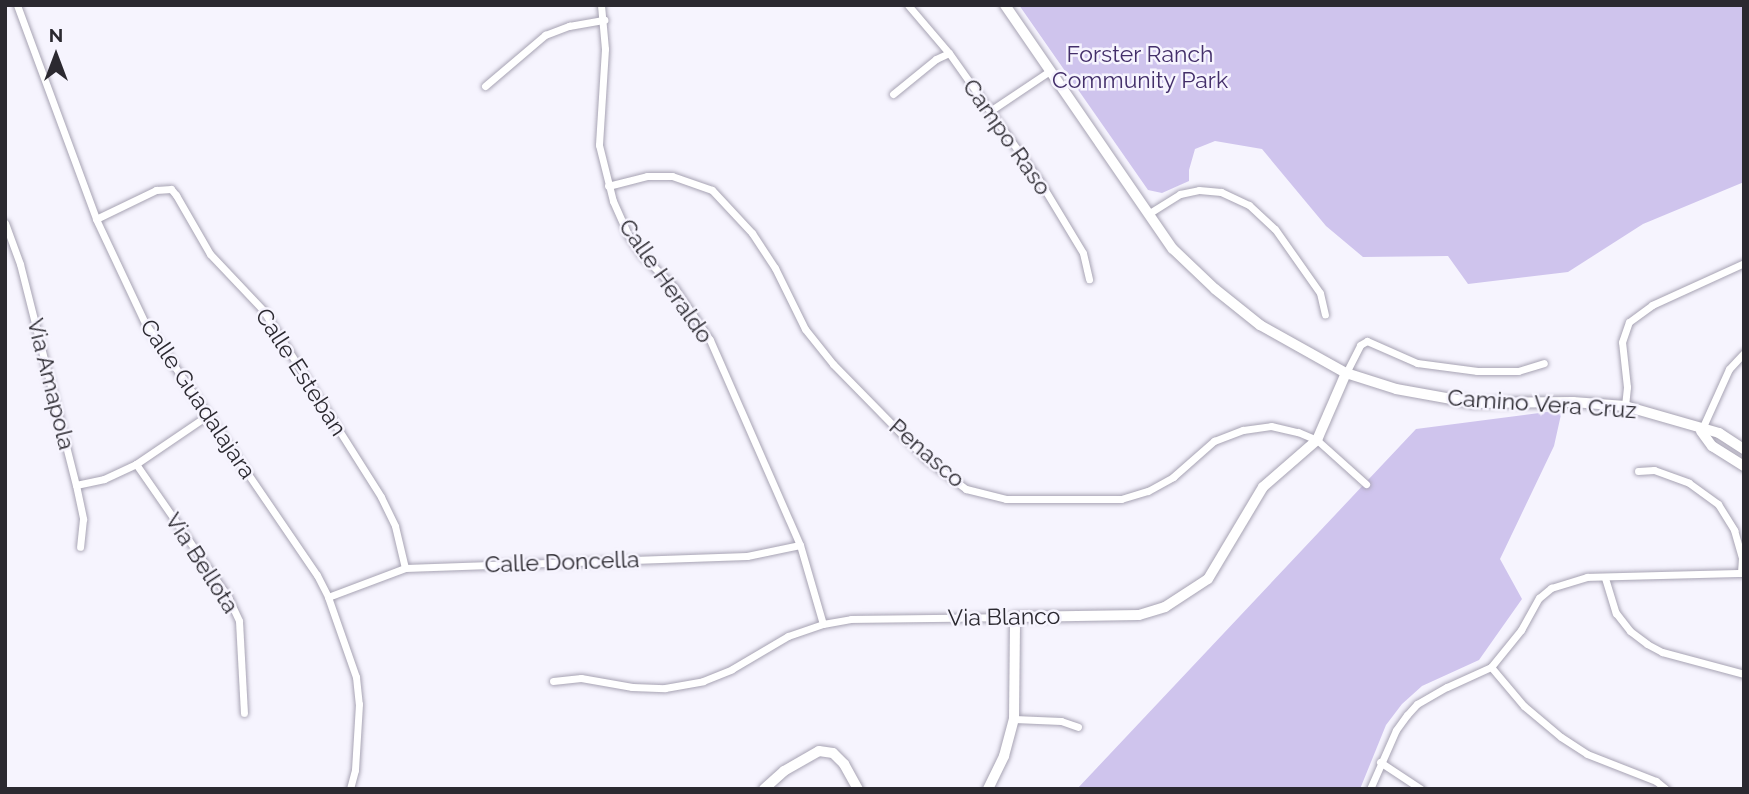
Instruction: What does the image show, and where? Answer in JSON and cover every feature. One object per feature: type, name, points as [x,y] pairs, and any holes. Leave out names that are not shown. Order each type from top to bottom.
[{"type":"main road","name":"Camino Vera Cruz","points":[[1005,5],[1174,249],[1214,289],[1260,325],[1346,373],[1396,389],[1474,403],[1573,402],[1625,406],[1718,433],[1744,449]]},
{"type":"main road","name":"Via Blanco","points":[[1015,617],[1139,615],[1165,607],[1209,579],[1263,486],[1317,440],[1346,373]]},
{"type":"main road","name":"Camino Vera Cruz","points":[[1701,430],[1712,446],[1744,466]]},
{"type":"main road","points":[[988,789],[1004,756],[1014,719],[1015,617]]},
{"type":"main road","points":[[764,789],[784,771],[819,751],[833,753],[844,764],[858,789]]},
{"type":"street","name":"Calle Guadalajara","points":[[17,5],[96,219],[145,323],[317,575],[328,597],[356,677],[359,704],[355,770],[350,789]]},
{"type":"street","name":"Calle Heraldo","points":[[601,5],[604,20],[599,145],[608,186],[627,233],[641,254],[674,287],[710,340],[800,545],[823,624]]},
{"type":"street","name":"Campo Raso","points":[[908,5],[949,53],[1039,180],[1083,253],[1089,279]]},
{"type":"street","points":[[485,86],[545,35],[569,26],[604,20]]},
{"type":"street","points":[[893,94],[936,59],[949,53]]},
{"type":"street","points":[[990,111],[1051,70]]},
{"type":"street","name":"Penasco","points":[[608,186],[647,176],[671,176],[712,190],[752,233],[775,268],[805,329],[833,364],[926,459],[966,489],[1006,499],[1121,499],[1148,491],[1173,477],[1214,441],[1243,430],[1281,427],[1317,440],[1366,484]]},
{"type":"street","name":"Calle Esteban","points":[[96,219],[156,190],[171,189],[210,254],[263,310],[381,497],[395,526],[405,568]]},
{"type":"street","points":[[1148,214],[1180,194],[1199,190],[1221,192],[1250,205],[1275,229],[1320,293],[1325,314]]},
{"type":"street","name":"Via Amapola","points":[[5,223],[20,264],[76,485],[83,520],[80,547]]},
{"type":"street","points":[[1625,406],[1627,387],[1622,342],[1629,322],[1652,305],[1744,263]]},
{"type":"street","points":[[1346,373],[1360,345],[1367,341],[1417,363],[1477,371],[1518,371],[1544,363]]},
{"type":"street","points":[[1701,430],[1729,369],[1744,353]]},
{"type":"street","points":[[76,485],[104,478],[136,464],[208,415]]},
{"type":"street","name":"Via Bellota","points":[[136,464],[228,597],[239,621],[244,713]]},
{"type":"street","points":[[1370,789],[1396,730],[1417,704],[1491,667],[1521,630],[1539,598],[1551,588],[1576,579],[1743,573],[1734,530],[1718,504],[1689,483],[1654,470],[1638,471]]},
{"type":"street","name":"Calle Doncella","points":[[328,597],[405,568],[747,556],[800,545]]},
{"type":"street","points":[[1605,578],[1616,613],[1630,631],[1647,644],[1662,652],[1744,674]]},
{"type":"street","name":"Via Blanco","points":[[553,681],[581,678],[632,687],[665,688],[703,681],[732,669],[789,636],[823,624],[851,619],[1015,617]]},
{"type":"street","points":[[1491,667],[1524,706],[1561,737],[1587,754],[1656,781],[1666,789]]},
{"type":"street","points":[[1014,719],[1061,721],[1078,727]]},
{"type":"street","points":[[1380,762],[1421,789]]},
{"type":"green space","name":"Forster Ranch Community Park","points":[[1019,5],[1744,5],[1744,182],[1643,224],[1568,272],[1468,284],[1448,256],[1363,257],[1326,226],[1262,149],[1215,141],[1195,149],[1189,181],[1162,193],[1148,190]]},
{"type":"green space","points":[[1562,410],[1554,446],[1500,559],[1522,599],[1479,660],[1422,686],[1402,704],[1386,725],[1360,789],[1077,789],[1416,429]]}]
